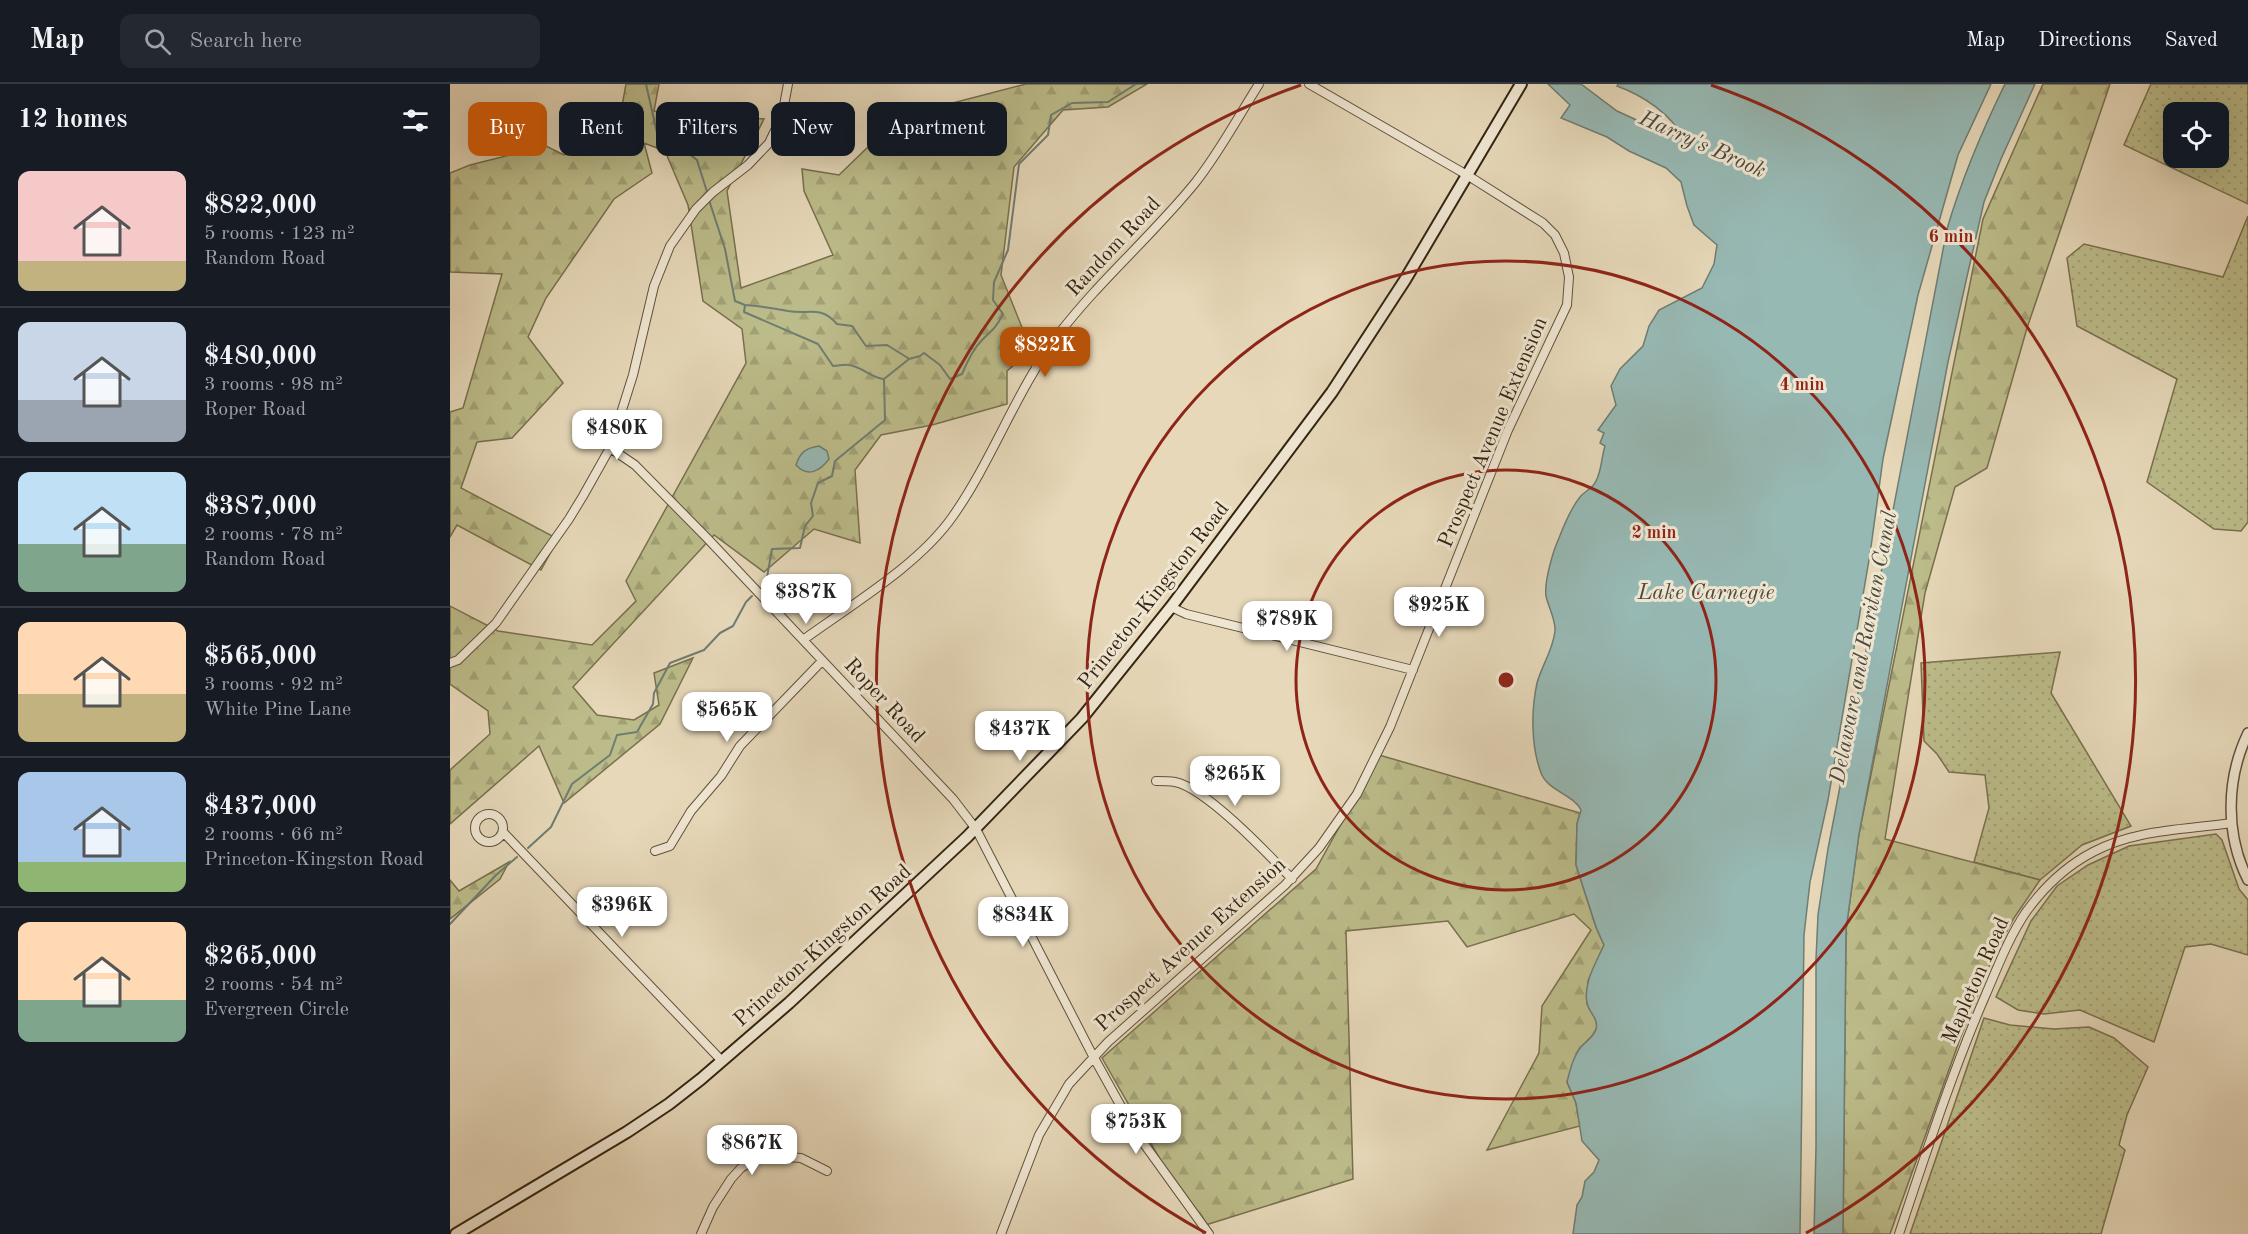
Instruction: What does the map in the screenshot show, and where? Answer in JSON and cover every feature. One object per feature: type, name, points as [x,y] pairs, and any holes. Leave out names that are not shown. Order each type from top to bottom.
[{"type":"main road","name":"Princeton-Kingston Road","points":[[456,1234],[627,1132],[669,1104],[722,1061],[789,1004],[976,829],[1082,718],[1171,607],[1345,373],[1394,298],[1521,84]]},
{"type":"street","points":[[450,663],[458,660],[496,622],[569,519],[610,448],[633,375],[661,265],[681,227],[704,201],[748,165],[769,143],[782,116],[788,84]]},
{"type":"street","name":"Random Road","points":[[803,640],[895,573],[942,531],[964,499],[1048,350],[1074,315],[1195,183],[1259,84]]},
{"type":"street","name":"Prospect Avenue Extension","points":[[1001,1234],[1039,1135],[1069,1084],[1093,1056],[1292,879],[1319,848],[1357,794],[1390,727],[1508,430],[1567,305],[1569,278],[1564,253],[1551,230],[1543,223],[1467,175],[1309,84]]},
{"type":"street","name":"Roper Road","points":[[610,448],[635,465],[707,538],[953,799],[976,829],[1093,1056],[1134,1130],[1209,1234]]},
{"type":"street","points":[[1171,607],[1186,614],[1413,670]]},
{"type":"street","points":[[655,852],[670,846],[691,811],[721,776],[741,746],[822,661]]},
{"type":"street","points":[[2248,733],[2236,765],[2231,792],[2231,823],[2238,856],[2248,880]]},
{"type":"street","points":[[1156,781],[1176,782],[1207,800],[1252,839],[1292,879]]},
{"type":"street","name":"Mapleton Road","points":[[1899,1234],[1928,1146],[1981,1004],[2013,933],[2038,896],[2068,868],[2112,843],[2155,832],[2231,823]]},
{"type":"street","points":[[503,832],[722,1061]]},
{"type":"street","points":[[701,1234],[712,1207],[741,1168],[755,1158],[772,1156],[801,1158],[827,1171]]},
{"type":"green space","points":[[626,84],[659,84],[654,111],[656,111],[656,148],[644,143],[644,102],[623,102]]},
{"type":"green space","points":[[1026,84],[1147,84],[1108,107],[1063,110],[1014,167],[1001,275],[1031,350],[1007,371],[1007,404],[932,425],[881,435],[855,470],[860,543],[814,529],[764,572],[714,535],[573,687],[597,715],[634,720],[659,705],[654,673],[693,658],[660,724],[564,803],[539,746],[450,824],[450,770],[490,734],[488,711],[450,684],[450,606],[498,631],[592,645],[636,601],[626,581],[746,363],[742,329],[703,301],[688,205],[667,156],[745,156],[727,191],[741,288],[833,255],[804,191],[802,169],[839,175],[867,148],[867,156],[1007,156],[1007,102],[957,102]]},
{"type":"green space","points":[[2043,84],[2110,84],[2027,328],[1987,468],[1955,487],[1925,593],[1885,839],[2040,880],[2014,918],[1992,959],[1960,1039],[1890,1234],[1843,1234],[1846,930],[1859,834],[1983,219]]},
{"type":"green space","points":[[2151,84],[2248,84],[2248,204],[2172,168],[2229,168],[2229,102],[2163,102],[2163,164],[2124,145]]},
{"type":"green space","points":[[759,119],[764,119],[759,129]]},
{"type":"green space","points":[[644,143],[652,173],[614,199],[546,298],[528,337],[563,383],[512,438],[477,442],[461,488],[558,539],[541,570],[457,525],[450,537],[450,412],[463,408],[502,274],[450,272],[450,173],[470,165],[506,156],[547,156],[547,146],[559,152],[559,156],[644,156]]},
{"type":"green space","points":[[2248,216],[2248,522],[2241,531],[2214,529],[2147,482],[2177,379],[2077,326],[2067,258],[2084,244],[2223,277]]},
{"type":"green space","points":[[2060,652],[2051,693],[2131,826],[2082,845],[2040,880],[1974,862],[1989,808],[1985,775],[1949,772],[1937,754],[1924,741],[1921,663]]},
{"type":"green space","points":[[1379,755],[1580,813],[1577,824],[1576,865],[1604,945],[1588,981],[1587,1004],[1596,1019],[1597,1028],[1581,1047],[1567,1082],[1576,1103],[1580,1126],[1487,1150],[1539,1053],[1542,1006],[1591,930],[1574,914],[1467,947],[1448,921],[1346,931],[1353,1179],[1199,1227],[1102,1058],[1316,869]]},
{"type":"green space","points":[[2216,834],[2222,840],[2239,889],[2248,900],[2248,955],[2211,944],[2185,947],[2154,1042],[2080,1010],[2044,1014],[2018,1010],[1996,997],[2031,921],[2057,886],[2088,865],[2129,846]]},
{"type":"green space","points":[[509,862],[500,879],[450,919],[450,880],[459,891]]},
{"type":"green space","points":[[1984,1018],[2010,1025],[2054,1029],[2089,1027],[2114,1038],[2148,1067],[2127,1115],[2119,1145],[2125,1150],[2101,1234],[1910,1234]]},
{"type":"water","name":"Lake Carnegie","points":[[1548,84],[1581,84],[1617,111],[1684,139],[1672,122],[1656,107],[1617,86],[1618,84],[1991,84],[1958,155],[1918,295],[1883,459],[1870,554],[1828,800],[1810,882],[1804,935],[1800,1234],[1573,1234],[1577,1205],[1582,1197],[1585,1181],[1594,1172],[1599,1160],[1582,1141],[1576,1103],[1567,1082],[1576,1055],[1596,1029],[1597,1025],[1588,1007],[1586,996],[1591,973],[1604,945],[1576,865],[1577,824],[1581,810],[1572,800],[1544,779],[1535,751],[1533,717],[1535,694],[1555,631],[1546,596],[1546,583],[1554,551],[1568,517],[1580,497],[1595,483],[1599,472],[1605,446],[1600,443],[1604,433],[1598,430],[1616,405],[1611,386],[1620,369],[1643,346],[1649,326],[1659,310],[1702,288],[1714,264],[1717,245],[1694,225],[1681,182],[1666,168],[1629,151],[1607,137],[1561,118],[1570,105]]},
{"type":"water","points":[[2005,84],[2035,84],[1984,202],[1948,362],[1859,834],[1846,930],[1843,1234],[1814,1234],[1816,959],[1818,915],[1828,849],[1947,229],[1973,155]]},
{"type":"water","points":[[819,446],[827,451],[829,459],[822,467],[809,472],[796,465],[804,451]]},
{"type":"waterway","points":[[646,84],[657,133],[697,160],[708,195]]},
{"type":"waterway","name":"Harry's Brook","points":[[763,586],[766,583],[772,549],[800,548],[805,526],[813,516],[811,503],[818,483],[832,476],[835,461],[885,420],[884,379],[909,359],[924,353],[940,365],[950,379],[962,374],[976,347],[998,323],[1003,314],[993,300],[994,282],[1008,250],[1019,164],[1048,135],[1051,115],[1072,103],[1108,102],[1136,84]]},
{"type":"waterway","points":[[709,200],[725,249],[735,301],[745,305],[744,312],[818,344],[833,366],[854,366],[883,379]]},
{"type":"waterway","points":[[745,305],[820,313],[837,324],[852,326],[866,346],[887,345],[908,358]]},
{"type":"waterway","name":"Harry's Brook","points":[[528,848],[551,827],[572,784],[610,755],[617,735],[637,732],[653,704],[654,693],[670,663],[704,650],[720,633],[733,626],[746,602],[752,596]]},
{"type":"waterway","name":"Harry's Brook","points":[[450,924],[496,875],[517,857]]},
{"type":"water label","name":"Delaware and Raritan Canal","points":[[1862,647]]}]
